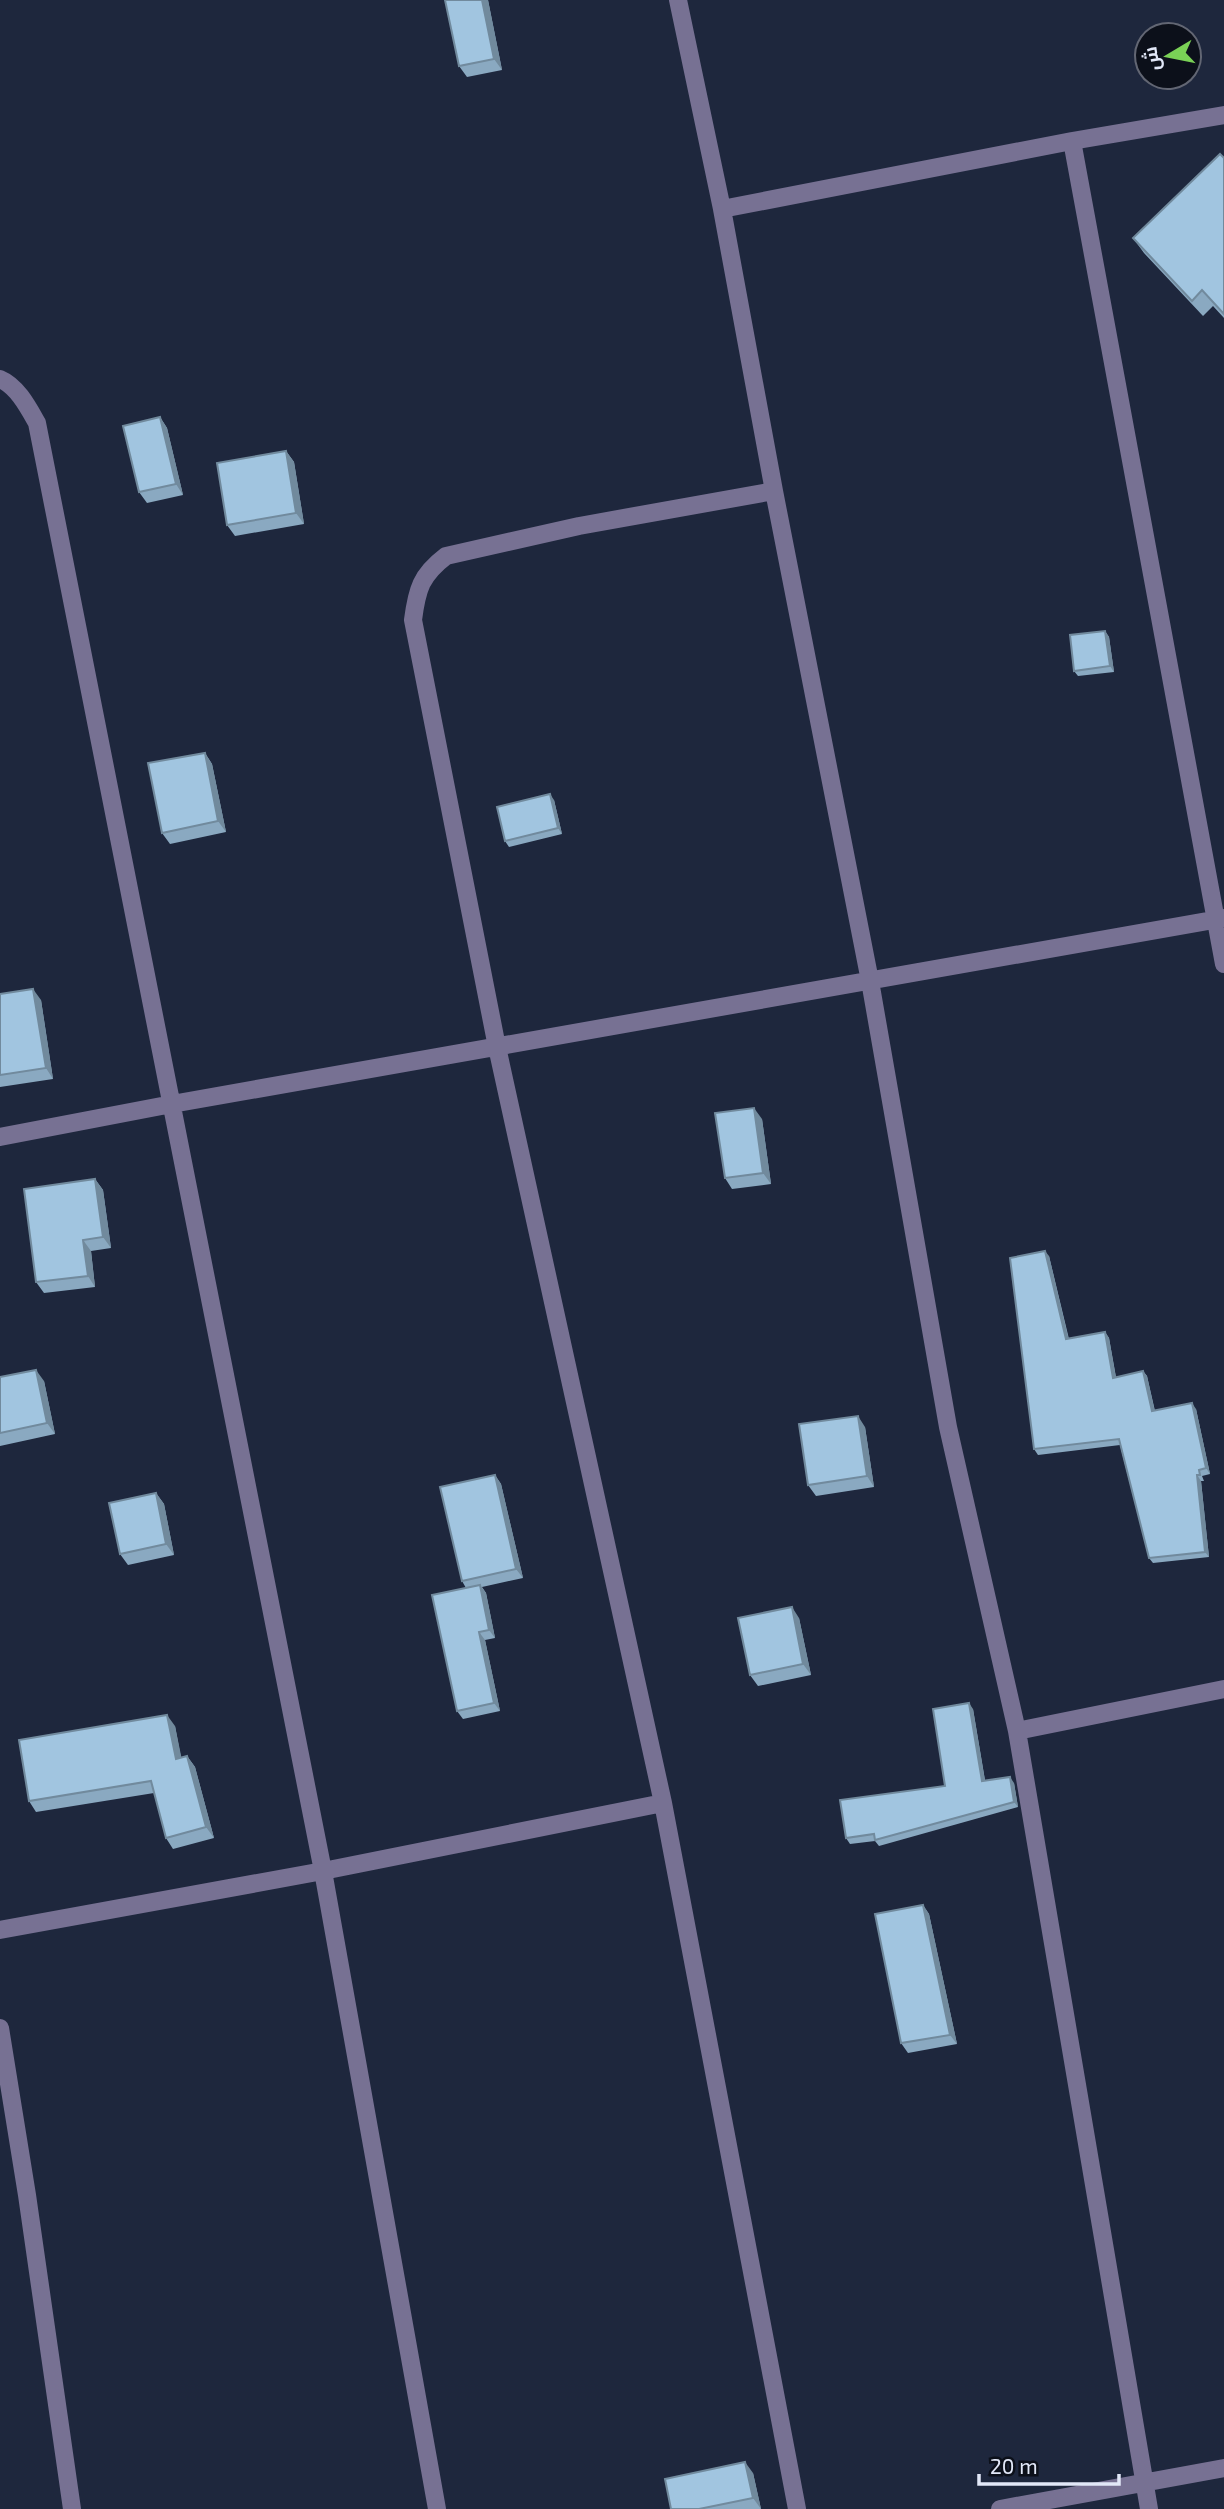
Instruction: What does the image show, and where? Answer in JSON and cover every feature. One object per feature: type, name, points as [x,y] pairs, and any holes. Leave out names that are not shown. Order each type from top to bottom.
[{"type":"street","points":[[678,0],[722,209],[870,981],[948,1427],[1017,1731],[1149,2509]]},
{"type":"street","points":[[722,209],[1072,141],[1224,115]]},
{"type":"street","points":[[1072,141],[1220,919],[1224,964]]},
{"type":"street","points":[[0,379],[5,380],[22,399],[37,423],[323,1871],[437,2509]]},
{"type":"street","points":[[774,491],[579,526],[446,556],[423,577],[413,620],[497,1046],[663,1803],[797,2509]]},
{"type":"street","points":[[0,1137],[172,1104],[1220,919]]},
{"type":"street","points":[[1017,1731],[1224,1689]]},
{"type":"street","points":[[0,1930],[323,1871],[663,1803]]},
{"type":"street","points":[[0,2028],[72,2509]]},
{"type":"street","points":[[1000,2509],[1224,2468]]},
{"type":"building","points":[[445,0],[482,0],[494,59],[459,66]]},
{"type":"building","points":[[1220,154],[1224,158],[1224,314],[1202,290],[1192,301],[1133,238]]},
{"type":"building","points":[[160,417],[176,484],[139,492],[123,426]]},
{"type":"building","points":[[286,451],[296,513],[227,525],[217,463]]},
{"type":"building","points":[[1105,631],[1110,666],[1074,671],[1070,635]]},
{"type":"building","points":[[205,753],[218,821],[162,833],[148,763]]},
{"type":"building","points":[[550,794],[558,828],[505,841],[497,807]]},
{"type":"building","points":[[33,989],[46,1068],[0,1075],[0,994]]},
{"type":"building","points":[[754,1108],[763,1173],[725,1178],[715,1113]]},
{"type":"building","points":[[95,1179],[103,1237],[83,1240],[88,1276],[36,1282],[24,1189]]},
{"type":"building","points":[[1045,1251],[1066,1339],[1105,1332],[1113,1378],[1143,1371],[1152,1411],[1192,1403],[1206,1468],[1199,1470],[1200,1475],[1197,1475],[1205,1552],[1149,1558],[1119,1439],[1034,1449],[1010,1258]]},
{"type":"building","points":[[36,1370],[47,1423],[0,1433],[0,1377]]},
{"type":"building","points":[[858,1416],[867,1476],[808,1485],[799,1424]]},
{"type":"building","points":[[495,1475],[516,1569],[462,1581],[440,1487]]},
{"type":"building","points":[[156,1493],[166,1544],[120,1554],[109,1503]]},
{"type":"building","points":[[480,1585],[489,1630],[479,1632],[494,1703],[457,1711],[432,1595]]},
{"type":"building","points":[[792,1607],[803,1664],[750,1675],[738,1618]]},
{"type":"building","points":[[969,1703],[982,1781],[1010,1777],[1014,1802],[875,1840],[874,1834],[846,1838],[840,1800],[945,1786],[933,1709]]},
{"type":"building","points":[[167,1715],[176,1759],[187,1756],[206,1827],[166,1838],[151,1781],[29,1801],[19,1740]]},
{"type":"building","points":[[923,1905],[950,2035],[901,2043],[875,1914]]},
{"type":"building","points":[[745,2462],[753,2498],[699,2509],[671,2509],[665,2479]]}]
